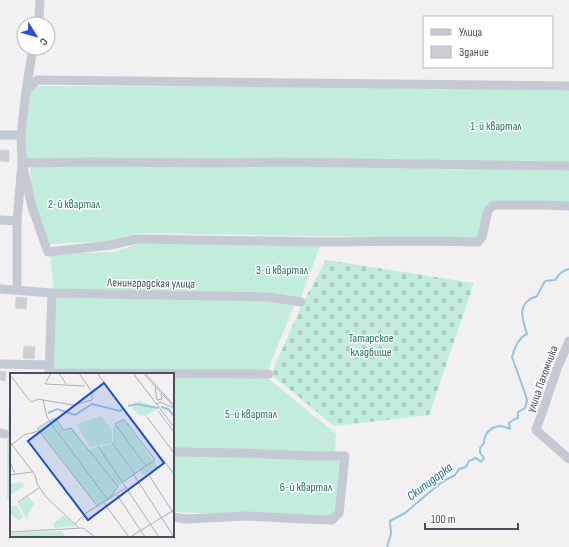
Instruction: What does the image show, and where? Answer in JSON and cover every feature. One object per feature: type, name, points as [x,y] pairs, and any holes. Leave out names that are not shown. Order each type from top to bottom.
[{"type":"street","points":[[39,16],[40,0]]},
{"type":"street","points":[[17,290],[17,221],[22,163],[21,135],[32,56]]},
{"type":"street","points":[[26,91],[37,80],[371,85],[569,86]]},
{"type":"street","points":[[0,134],[21,135]]},
{"type":"street","points":[[22,163],[281,162],[569,166]]},
{"type":"street","points":[[22,163],[32,207],[48,252],[111,245],[136,239],[326,242],[478,242],[482,237],[488,210],[494,205],[569,206]]},
{"type":"street","points":[[0,220],[17,221]]},
{"type":"street","name":"Ленинградская улица","points":[[0,289],[52,293],[268,297],[302,302]]},
{"type":"street","points":[[49,371],[52,293]]},
{"type":"street","name":"улица Пахомчика","points":[[569,341],[536,430],[569,459]]},
{"type":"street","points":[[0,364],[49,371],[269,374]]},
{"type":"street","points":[[174,452],[345,456],[339,513],[332,520],[247,516],[185,519],[174,517]]},
{"type":"green space","name":"1-й квартал","points":[[38,86],[569,88],[569,164],[23,161],[30,92]]},
{"type":"green space","name":"2-й квартал","points":[[30,165],[353,165],[569,170],[569,202],[492,203],[487,205],[479,239],[136,233],[113,241],[47,244],[32,201]]},
{"type":"green space","name":"3-й квартал","points":[[137,244],[321,244],[300,299],[54,290],[50,254],[115,252]]},
{"type":"green space","name":"Татарское кладбище","points":[[326,260],[474,283],[429,415],[334,426],[271,374],[302,305]]},
{"type":"green space","points":[[54,295],[295,303],[267,372],[52,371]]},
{"type":"green space","name":"5-й квартал","points":[[264,376],[336,434],[335,455],[174,451],[174,377]]},
{"type":"green space","points":[[10,409],[10,500],[7,499],[7,447]]},
{"type":"green space","name":"6-й квартал","points":[[174,454],[342,458],[337,510],[330,517],[174,512]]},
{"type":"building","points":[[0,150],[9,150],[9,162],[0,161]]},
{"type":"building","points":[[16,297],[27,298],[26,309],[15,308]]},
{"type":"building","points":[[24,346],[35,347],[34,359],[23,358]]},
{"type":"building","points":[[0,371],[6,372],[5,381],[0,380]]},
{"type":"waterway","name":"Скипидарка","points":[[387,547],[391,534],[390,521],[405,513],[442,482],[455,475],[459,469],[466,467],[469,461],[476,458],[481,462],[484,458],[480,453],[480,448],[484,443],[488,432],[491,429],[500,426],[510,429],[509,423],[518,418],[518,412],[525,408],[527,401],[526,396],[512,357],[519,340],[527,334],[522,317],[523,307],[530,299],[537,296],[545,281],[555,280],[561,273],[569,269]]}]
